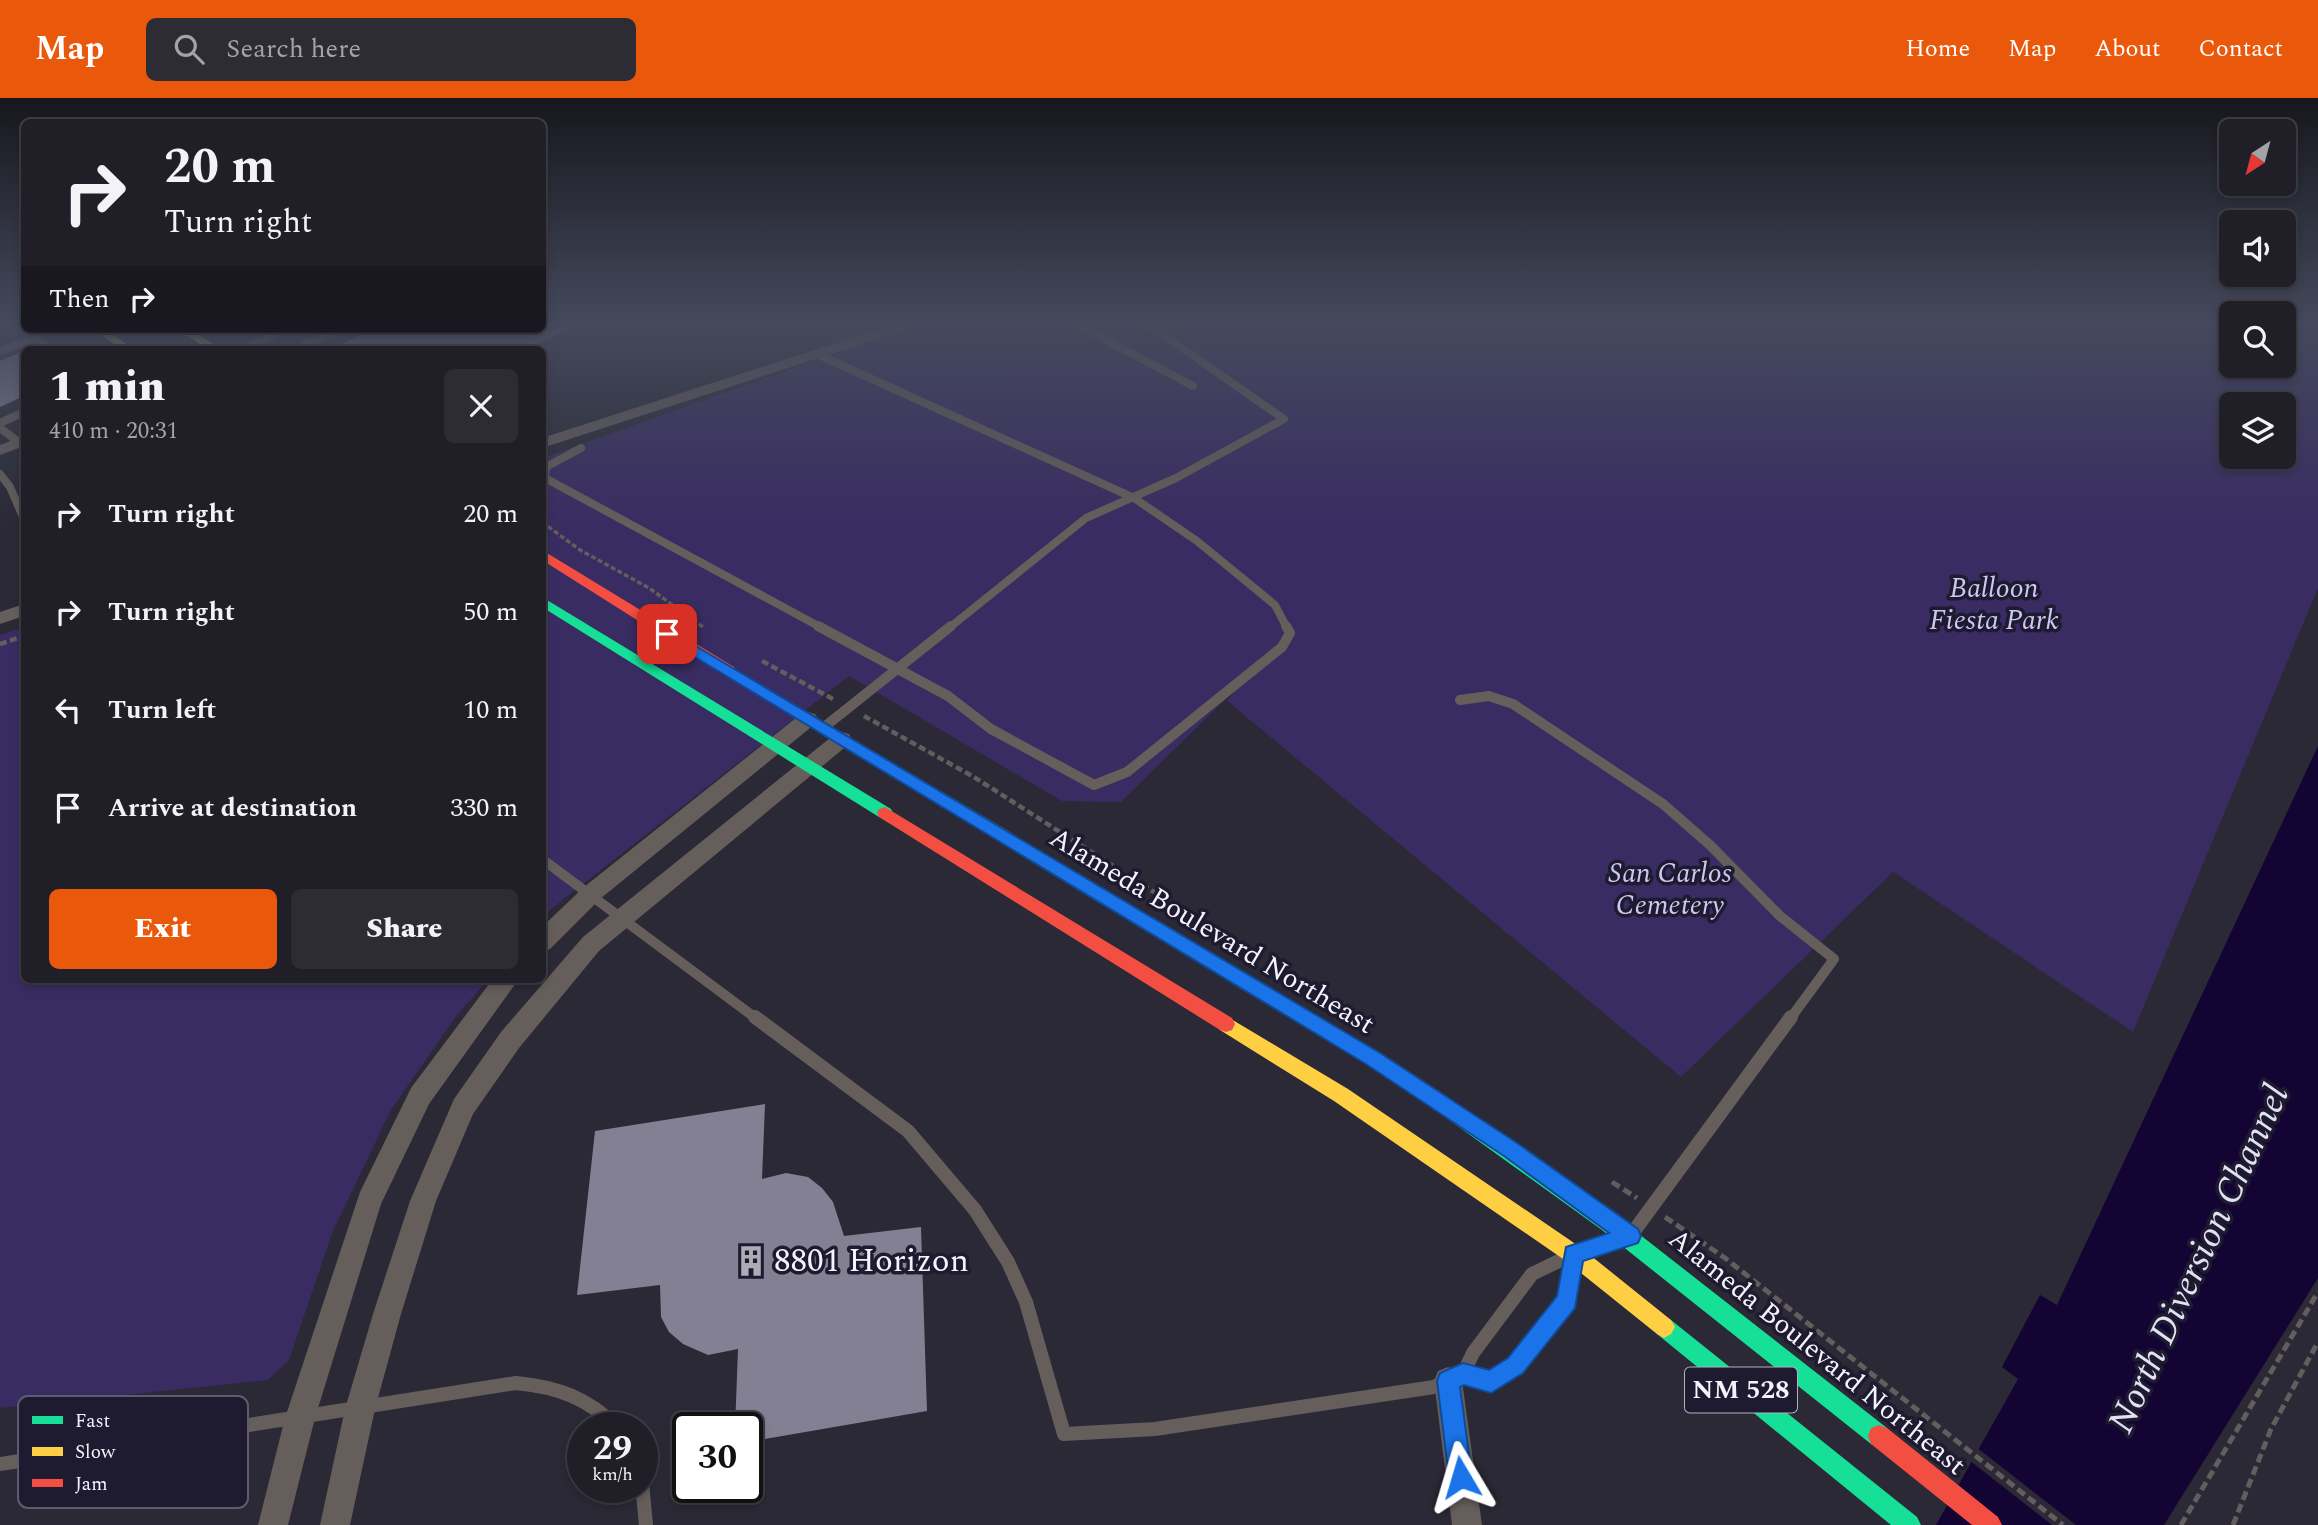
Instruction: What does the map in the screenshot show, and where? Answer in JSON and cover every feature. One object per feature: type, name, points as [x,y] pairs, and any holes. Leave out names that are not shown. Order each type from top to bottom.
[{"type":"main road","name":"Alameda Boulevard Northeast","points":[[546,557],[643,619],[1373,1058],[1510,1149],[1630,1236],[1990,1525]]},
{"type":"main road","name":"NM 528","points":[[546,604],[1341,1095],[1573,1254],[1909,1525]]},
{"type":"street","points":[[546,442],[701,392]]},
{"type":"street","points":[[0,450],[21,442]]},
{"type":"street","points":[[0,618],[21,611]]},
{"type":"street","points":[[546,938],[592,893],[774,746],[816,723]]},
{"type":"street","points":[[335,1525],[360,1409],[423,1201],[463,1107],[510,1040],[591,944],[842,739]]},
{"type":"street","points":[[273,1525],[300,1418],[369,1201],[420,1096],[504,983]]},
{"type":"street","points":[[1456,1378],[1467,1525]]},
{"type":"lane","points":[[546,479],[948,696],[991,729],[1094,785],[1127,772],[1282,647],[1290,633],[1275,606],[1197,541],[1134,498],[900,392]]},
{"type":"lane","points":[[816,723],[894,669],[1087,518],[1134,498],[1284,419],[1245,392]]},
{"type":"lane","points":[[21,414],[0,425],[21,441]]},
{"type":"lane","points":[[546,467],[581,448]]},
{"type":"lane","points":[[0,474],[10,487],[21,512]]},
{"type":"lane","points":[[1456,1378],[1532,1274],[1573,1254],[1630,1236],[1833,960],[1780,916],[1710,845],[1663,804],[1513,704],[1489,696],[1460,700]]},
{"type":"lane","points":[[546,862],[592,893],[908,1131],[957,1185],[1008,1261],[1042,1352],[1064,1434],[1155,1429],[1434,1387],[1456,1378],[1491,1382],[1515,1366],[1567,1301],[1573,1254]]},
{"type":"lane","points":[[248,1426],[516,1383],[544,1385],[573,1393],[603,1412]]},
{"type":"lane","points":[[0,1464],[18,1461]]},
{"type":"lane","points":[[644,1503],[646,1525]]},
{"type":"path","points":[[0,644],[21,637]]},
{"type":"path","points":[[2180,1525],[2214,1466],[2261,1394],[2318,1292]]},
{"type":"path","points":[[2233,1525],[2271,1429],[2318,1342]]},
{"type":"path","points":[[1961,1444],[2063,1525]]},
{"type":"green space","name":"Balloon Fiesta Park","points":[[728,392],[2318,392],[2318,588],[2133,1032],[1893,872],[1681,1077],[1227,701],[1235,690],[1121,802],[1062,801],[849,676],[546,915],[546,457]]},
{"type":"green space","points":[[21,628],[21,983],[485,983],[457,1015],[391,1110],[333,1231],[289,1360],[268,1380],[115,1396],[18,1396],[18,1406],[0,1408],[0,635]]},
{"type":"water","name":"North Diversion Channel","points":[[2318,746],[2318,1278],[2164,1525],[1936,1525],[2018,1379],[2002,1367],[2040,1295],[2057,1305]]},
{"type":"pier","points":[[1976,1447],[2076,1525],[2052,1525],[1969,1460]]},
{"type":"building","points":[[0,392],[21,392],[21,397],[0,407]]},
{"type":"building","name":"8801 Horizon","points":[[765,1104],[762,1179],[786,1173],[808,1177],[822,1188],[833,1202],[844,1236],[921,1227],[927,1411],[763,1439],[763,1412],[736,1412],[738,1349],[708,1355],[683,1344],[669,1332],[661,1317],[660,1285],[577,1295],[595,1131]]},
{"type":"traffic: fast","points":[[546,603],[885,813]]},
{"type":"traffic: fast","points":[[729,671],[1004,836]]},
{"type":"traffic: fast","points":[[1441,1103],[1609,1223],[1879,1436]]},
{"type":"traffic: fast","points":[[1664,1327],[1909,1525]]},
{"type":"traffic: slow","points":[[1004,836],[1373,1058],[1441,1103]]},
{"type":"traffic: slow","points":[[1226,1024],[1341,1095],[1573,1254],[1664,1327]]},
{"type":"traffic: jam","points":[[546,557],[729,671]]},
{"type":"traffic: jam","points":[[885,813],[1226,1024]]},
{"type":"traffic: jam","points":[[1879,1436],[1990,1525]]},
{"type":"place","name":"8801 Horizon","points":[[751,1261]]},
{"type":"route","points":[[667,634],[1373,1058],[1510,1149],[1630,1236],[1573,1254],[1567,1301],[1515,1366],[1491,1382],[1463,1374],[1448,1381],[1461,1477]]},
{"type":"park label","name":"San Carlos Cemetery","points":[[1670,889]]}]
